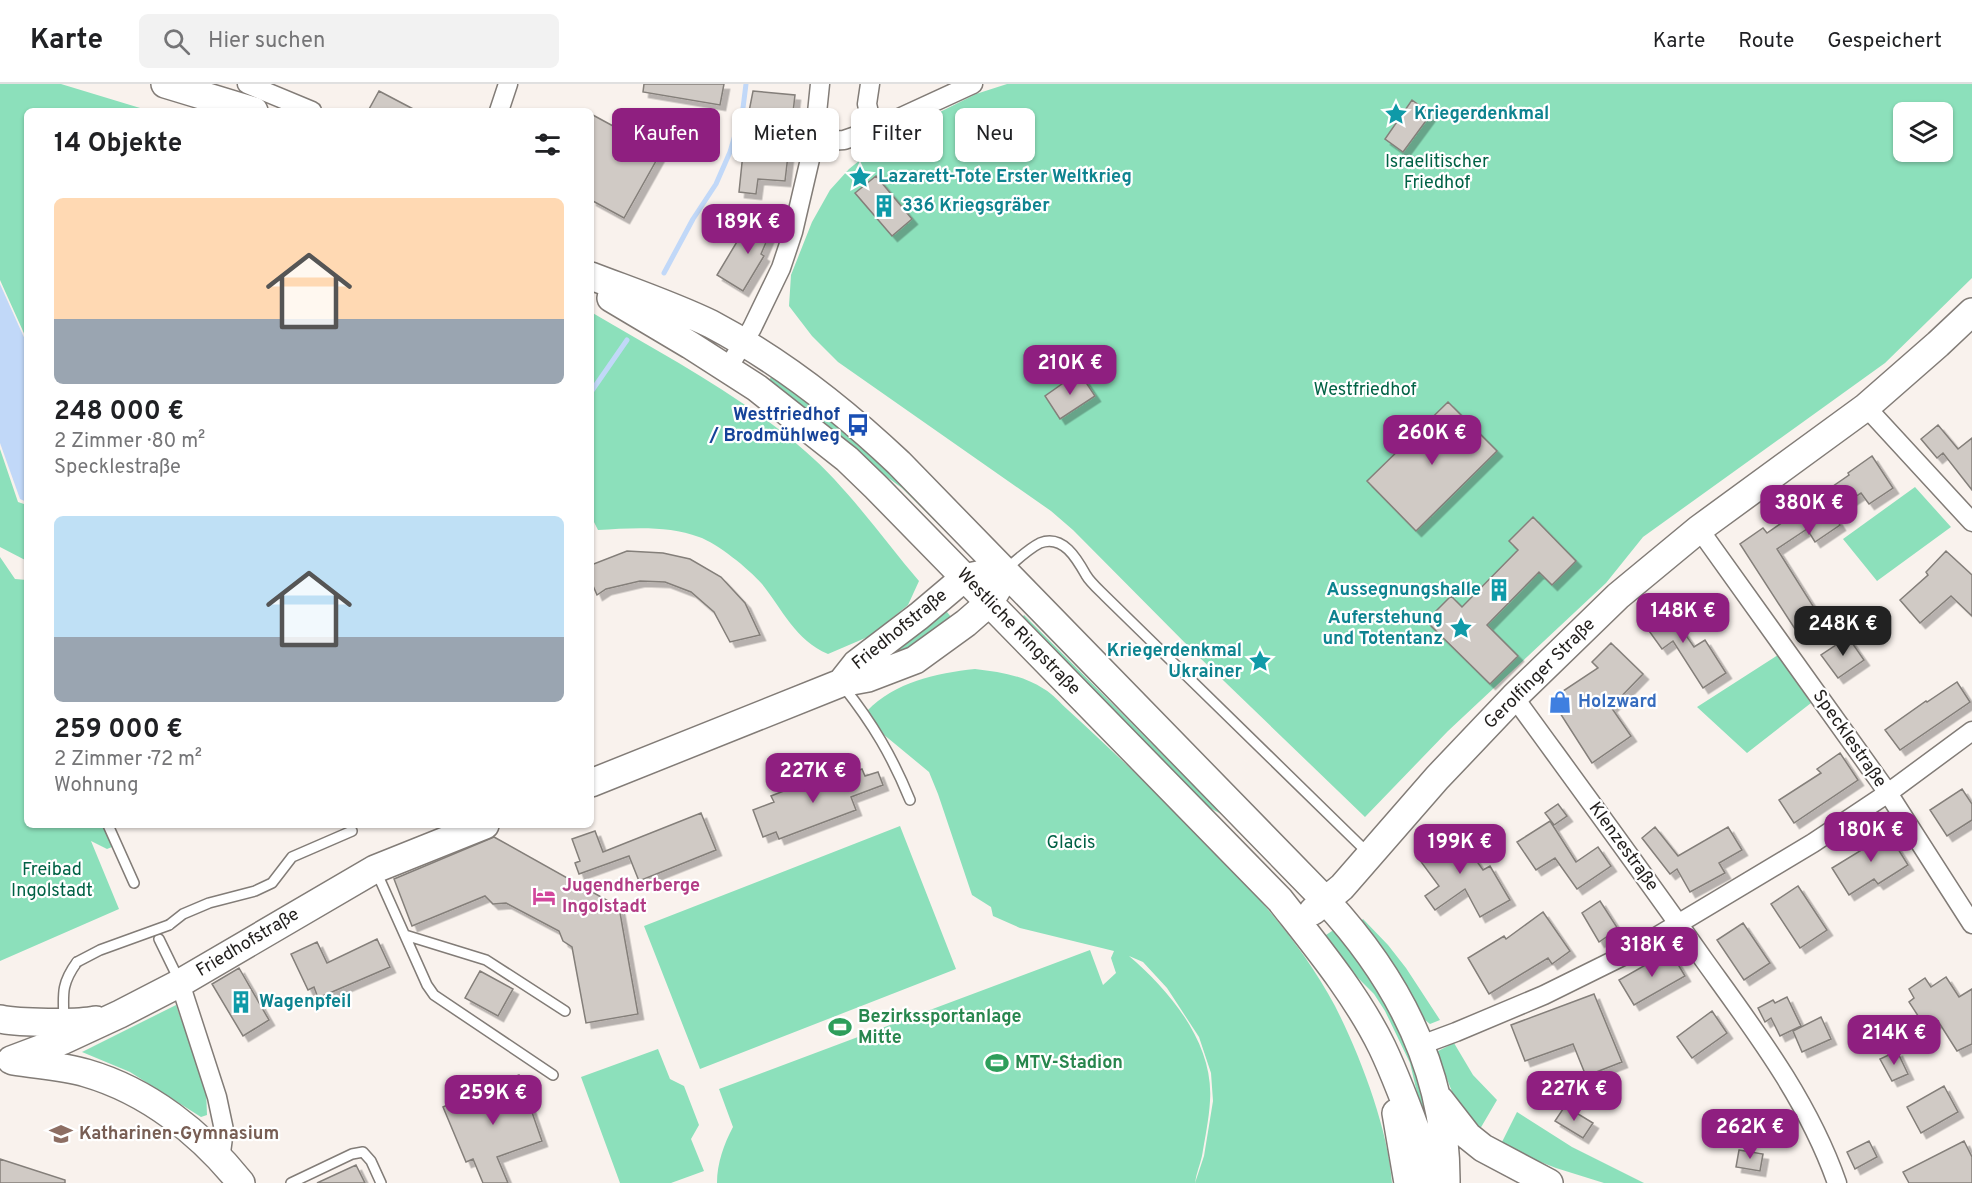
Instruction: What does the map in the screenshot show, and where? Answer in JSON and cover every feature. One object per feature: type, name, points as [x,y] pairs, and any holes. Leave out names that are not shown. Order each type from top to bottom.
[{"type":"main road","points":[[165,84],[251,91]]},
{"type":"main road","name":"Westliche Ringstraße","points":[[594,277],[708,323],[744,342],[791,371],[858,424],[1004,570],[1326,901],[1360,940],[1382,971],[1402,1005],[1421,1045],[1437,1096],[1443,1133],[1446,1183]]},
{"type":"main road","name":"Westliche Ringstraße","points":[[594,288],[728,368],[847,459],[1255,874],[1298,922],[1353,999],[1382,1047],[1407,1104],[1435,1183]]},
{"type":"main road","name":"Gerolfinger Straße","points":[[1298,922],[1342,887],[1437,778],[1514,698],[1618,596],[1700,529],[1866,407],[1972,312]]},
{"type":"main road","name":"Friedhofstraße","points":[[841,683],[856,664],[964,578],[1004,570]]},
{"type":"main road","name":"Friedhofstraße","points":[[594,782],[841,683],[868,678],[915,660],[966,623],[989,603],[1004,570]]},
{"type":"main road","name":"Friedhofstraße","points":[[0,1019],[36,1022],[64,1031],[120,1014],[180,983],[375,868],[477,828]]},
{"type":"main road","points":[[4,1059],[64,1031]]},
{"type":"main road","name":"Westliche Ringstraße","points":[[1382,1047],[1408,1183]]},
{"type":"main road","points":[[4,1059],[73,1070],[120,1085],[157,1105],[189,1130],[242,1183]]},
{"type":"main road","points":[[1437,1096],[1454,1120],[1476,1142],[1549,1183]]},
{"type":"street","points":[[500,108],[508,84]]},
{"type":"street","points":[[818,108],[820,84]]},
{"type":"street","points":[[868,108],[870,84]]},
{"type":"street","points":[[921,108],[973,84]]},
{"type":"street","points":[[251,91],[303,108]]},
{"type":"street","points":[[728,368],[744,342],[781,268],[793,232],[809,162]]},
{"type":"street","points":[[1866,407],[1972,522]]},
{"type":"street","name":"Specklestraße","points":[[1700,529],[1888,793],[1972,924]]},
{"type":"street","name":"Klenzestraße","points":[[1514,698],[1679,924],[1790,1083],[1812,1123],[1837,1183]]},
{"type":"street","points":[[1421,1045],[1585,976],[1679,924],[1813,843],[1888,793],[1972,731]]},
{"type":"street","points":[[180,983],[224,1130],[220,1160]]},
{"type":"lane","name":"Westliche Ringstraße","points":[[1004,570],[1039,544],[1047,542],[1060,544],[1073,553],[1086,576],[1104,596],[1370,856]]},
{"type":"lane","points":[[841,683],[876,730],[910,800]]},
{"type":"lane","points":[[109,828],[134,884]]},
{"type":"lane","points":[[64,1031],[63,995],[66,977],[76,962],[100,950],[169,924],[183,914],[209,903],[255,891],[272,882],[292,857],[352,831]]},
{"type":"lane","points":[[375,868],[427,985],[434,995],[553,1075]]},
{"type":"lane","points":[[405,935],[486,960],[565,1011]]},
{"type":"lane","points":[[159,939],[180,983]]},
{"type":"lane","points":[[291,1183],[352,1154],[363,1152],[371,1161],[381,1183]]},
{"type":"green space","points":[[0,84],[61,84],[140,108],[24,108],[24,333],[0,280]]},
{"type":"green space","name":"Westfriedhof","points":[[1007,84],[1972,84],[1972,278],[1885,363],[1643,537],[1606,583],[1448,731],[1365,817],[1198,656],[1073,530],[1051,511],[838,362],[812,336],[789,306],[791,275],[812,222],[830,190],[858,162],[943,162],[943,110],[976,94]]},
{"type":"green space","points":[[594,314],[728,394],[805,451],[836,481],[919,581],[908,605],[870,636],[828,654],[798,633],[762,584],[749,571],[706,540],[687,533],[662,529],[598,530],[594,522]]},
{"type":"green space","points":[[774,373],[839,424],[958,538],[955,541],[902,488],[767,383]]},
{"type":"green space","points":[[0,449],[18,502],[24,504],[24,559],[0,547]]},
{"type":"green space","points":[[1915,487],[1951,527],[1877,581],[1843,539]]},
{"type":"green space","name":"Freibad Ingolstadt","points":[[0,557],[15,579],[24,580],[24,828],[109,828],[117,845],[107,849],[91,841],[119,909],[0,961]]},
{"type":"green space","points":[[942,606],[952,618],[897,655],[859,666]]},
{"type":"green space","points":[[1024,615],[1190,782],[1206,790],[1304,894],[1301,896],[1221,814],[1201,803],[1021,619]]},
{"type":"green space","points":[[1778,655],[1811,703],[1747,753],[1697,707]]},
{"type":"green space","name":"Glacis","points":[[975,669],[1011,675],[1036,684],[1050,693],[1187,823],[1268,910],[1315,972],[1344,1025],[1363,1069],[1379,1116],[1392,1183],[1195,1183],[717,1183],[722,1154],[733,1127],[719,1089],[1090,950],[1103,985],[1116,973],[1111,958],[1114,951],[1020,928],[993,916],[991,907],[972,895],[929,772],[883,734],[867,711],[878,701],[903,686],[931,676]],"holes":[[[1129,956],[1143,962],[1167,988],[1199,1037],[1211,1073],[1213,1101],[1204,1156],[1195,1183],[1202,1156],[1210,1101],[1205,1059],[1197,1039],[1174,1002],[1160,985]]]},
{"type":"green space","points":[[900,826],[956,969],[700,1069],[644,926]]},
{"type":"green space","points":[[1363,919],[1406,968],[1440,1020],[1430,1024],[1425,1020],[1361,921]]},
{"type":"green space","points":[[1338,927],[1380,989],[1416,1061],[1428,1119],[1419,1101],[1410,1063],[1385,1011],[1374,994],[1343,963],[1323,937]]},
{"type":"green space","points":[[176,1005],[206,1089],[207,1115],[201,1117],[130,1072],[82,1052]]},
{"type":"green space","points":[[1454,1043],[1473,1075],[1497,1100],[1480,1129],[1455,1099],[1437,1054],[1438,1051]]},
{"type":"green space","points":[[658,1049],[670,1079],[684,1086],[699,1125],[691,1139],[704,1171],[671,1183],[620,1183],[581,1077]]},
{"type":"green space","points":[[1517,1112],[1572,1147],[1644,1183],[1604,1183],[1556,1168],[1500,1146]]},
{"type":"water","points":[[0,284],[24,337],[24,501],[20,499],[0,443]]},
{"type":"building","points":[[644,84],[724,84],[720,105],[643,92]]},
{"type":"building","points":[[379,91],[411,108],[370,108]]},
{"type":"building","points":[[753,91],[795,95],[793,108],[750,108]]},
{"type":"building","points":[[1412,100],[1431,114],[1403,152],[1385,139]]},
{"type":"building","points":[[594,116],[612,125],[612,162],[655,162],[624,218],[594,202]]},
{"type":"building","points":[[742,162],[787,162],[785,181],[758,179],[756,194],[739,192]]},
{"type":"building","name":"336 Kriegsgräber","points":[[876,176],[912,219],[892,236],[855,193]]},
{"type":"building","points":[[763,211],[777,217],[761,254],[764,256],[743,291],[717,275],[738,240],[748,246]]},
{"type":"building","points":[[1079,372],[1095,396],[1060,419],[1045,396]]},
{"type":"building","points":[[1448,402],[1497,451],[1416,531],[1367,481]]},
{"type":"building","points":[[1938,425],[1958,449],[1972,438],[1972,490],[1943,453],[1937,458],[1921,439]]},
{"type":"building","points":[[1872,456],[1893,488],[1869,504],[1861,493],[1832,512],[1840,525],[1815,542],[1807,529],[1777,549],[1818,614],[1795,629],[1740,544],[1763,528],[1767,533],[1796,513],[1793,509],[1818,492],[1820,495]]},
{"type":"building","name":"Aussegnungshalle","points":[[1533,517],[1576,561],[1552,585],[1539,572],[1487,625],[1518,656],[1490,684],[1426,621],[1451,596],[1462,607],[1518,550],[1509,541]]},
{"type":"building","points":[[627,551],[663,553],[690,559],[721,577],[745,603],[760,635],[730,642],[714,612],[691,592],[665,582],[640,581],[606,589],[597,595],[594,588],[594,564]]},
{"type":"building","points":[[1946,551],[1972,575],[1972,616],[1951,596],[1920,623],[1900,600],[1928,575],[1926,572]]},
{"type":"building","points":[[1662,601],[1694,647],[1705,640],[1726,673],[1703,688],[1673,641],[1662,649],[1639,617]]},
{"type":"building","points":[[1848,637],[1864,660],[1838,678],[1821,655]]},
{"type":"building","points":[[1611,643],[1643,674],[1611,707],[1631,736],[1592,763],[1551,699],[1598,668],[1592,662]]},
{"type":"building","points":[[1957,682],[1970,702],[1900,750],[1885,730]]},
{"type":"building","points":[[1840,753],[1858,780],[1794,823],[1779,800],[1821,773],[1817,769]]},
{"type":"building","points":[[862,769],[865,776],[878,772],[883,785],[851,797],[856,810],[779,839],[776,832],[763,837],[753,810],[774,802],[771,796],[804,783],[807,790]]},
{"type":"building","points":[[1962,789],[1972,804],[1972,820],[1947,836],[1930,810]]},
{"type":"building","points":[[1558,804],[1567,816],[1554,825],[1545,813]]},
{"type":"building","points":[[701,813],[716,850],[639,881],[629,856],[579,874],[575,863],[580,861],[572,839],[595,831],[603,852]]},
{"type":"building","points":[[1550,821],[1576,862],[1598,847],[1611,866],[1577,889],[1555,858],[1536,870],[1517,842]]},
{"type":"building","points":[[1655,827],[1678,856],[1728,827],[1742,850],[1719,863],[1725,873],[1690,892],[1677,869],[1670,874],[1642,838]]},
{"type":"building","points":[[1453,828],[1483,870],[1490,866],[1510,900],[1480,917],[1465,889],[1435,910],[1425,896],[1439,886],[1416,855]]},
{"type":"building","points":[[1885,828],[1908,865],[1878,884],[1874,879],[1849,895],[1832,868],[1860,851],[1857,846]]},
{"type":"building","points":[[494,837],[619,907],[638,1014],[586,1023],[572,947],[563,941],[559,931],[506,903],[493,904],[485,896],[412,926],[394,879]]},
{"type":"building","points":[[1798,886],[1827,930],[1800,948],[1771,904]]},
{"type":"building","points":[[1600,901],[1618,929],[1599,942],[1582,913]]},
{"type":"building","points":[[1543,912],[1570,951],[1552,964],[1548,958],[1489,994],[1468,958],[1504,936],[1506,939]]},
{"type":"building","points":[[1743,923],[1770,963],[1744,980],[1717,940]]},
{"type":"building","points":[[377,939],[390,967],[318,998],[314,987],[308,990],[291,954],[317,942],[327,963]]},
{"type":"building","points":[[1670,951],[1685,976],[1634,1005],[1619,980]]},
{"type":"building","name":"Wagenpfeil","points":[[239,968],[269,1020],[243,1036],[212,984]]},
{"type":"building","points":[[480,971],[513,989],[498,1016],[465,998]]},
{"type":"building","points":[[1946,977],[1959,997],[1972,989],[1972,1044],[1957,1051],[1938,1021],[1926,1028],[1909,1002],[1914,998],[1909,989],[1925,978],[1931,987]]},
{"type":"building","points":[[1594,994],[1622,1062],[1586,1076],[1573,1044],[1525,1061],[1511,1025]]},
{"type":"building","points":[[1787,997],[1801,1026],[1780,1036],[1771,1018],[1765,1022],[1758,1008],[1773,1000],[1775,1003]]},
{"type":"building","points":[[1712,1011],[1727,1033],[1692,1058],[1677,1037]]},
{"type":"building","points":[[1821,1017],[1831,1039],[1802,1052],[1793,1031]]},
{"type":"building","points":[[1897,1051],[1908,1074],[1892,1081],[1880,1059]]},
{"type":"building","points":[[519,1075],[542,1141],[497,1157],[508,1183],[483,1183],[473,1159],[466,1162],[443,1107],[481,1091],[480,1089]]},
{"type":"building","points":[[1944,1086],[1958,1112],[1921,1133],[1907,1107]]},
{"type":"building","points":[[1565,1106],[1593,1123],[1583,1138],[1555,1121]]},
{"type":"building","points":[[1869,1141],[1877,1157],[1855,1169],[1847,1152]]},
{"type":"building","points":[[1964,1141],[1972,1157],[1972,1183],[1909,1183],[1903,1172]]},
{"type":"building","points":[[1739,1150],[1763,1154],[1760,1171],[1736,1167]]},
{"type":"building","points":[[0,1159],[65,1180],[65,1183],[0,1183]]},
{"type":"building","points":[[356,1165],[365,1183],[317,1183]]},
{"type":"waterway","points":[[664,273],[693,219],[716,184],[730,152],[743,108],[746,84]]},
{"type":"waterway","points":[[594,388],[627,340]]},
{"type":"place","name":"Kriegerdenkmal","points":[[1396,114]]},
{"type":"place","name":"Lazarett-Tote Erster Weltkrieg","points":[[860,177]]},
{"type":"place","name":"336 Kriegsgräber","points":[[884,206]]},
{"type":"place","name":"Westfriedhof / Brodmühlweg","points":[[858,425]]},
{"type":"place","name":"Aussegnungshalle","points":[[1499,590]]},
{"type":"place","name":"Auferstehung und Totentanz","points":[[1461,628]]},
{"type":"place","name":"Kriegerdenkmal Ukrainer","points":[[1260,661]]},
{"type":"place","name":"Holzward","points":[[1560,702]]},
{"type":"place","name":"Jugendherberge Ingolstadt","points":[[544,896]]},
{"type":"place","name":"Wagenpfeil","points":[[241,1002]]},
{"type":"place","name":"Bezirkssportanlage Mitte","points":[[840,1027]]},
{"type":"place","name":"MTV-Stadion","points":[[997,1063]]},
{"type":"place","name":"Katharinen-Gymnasium","points":[[61,1134]]},
{"type":"park label","name":"Israelitischer Friedhof","points":[[1437,172]]}]
